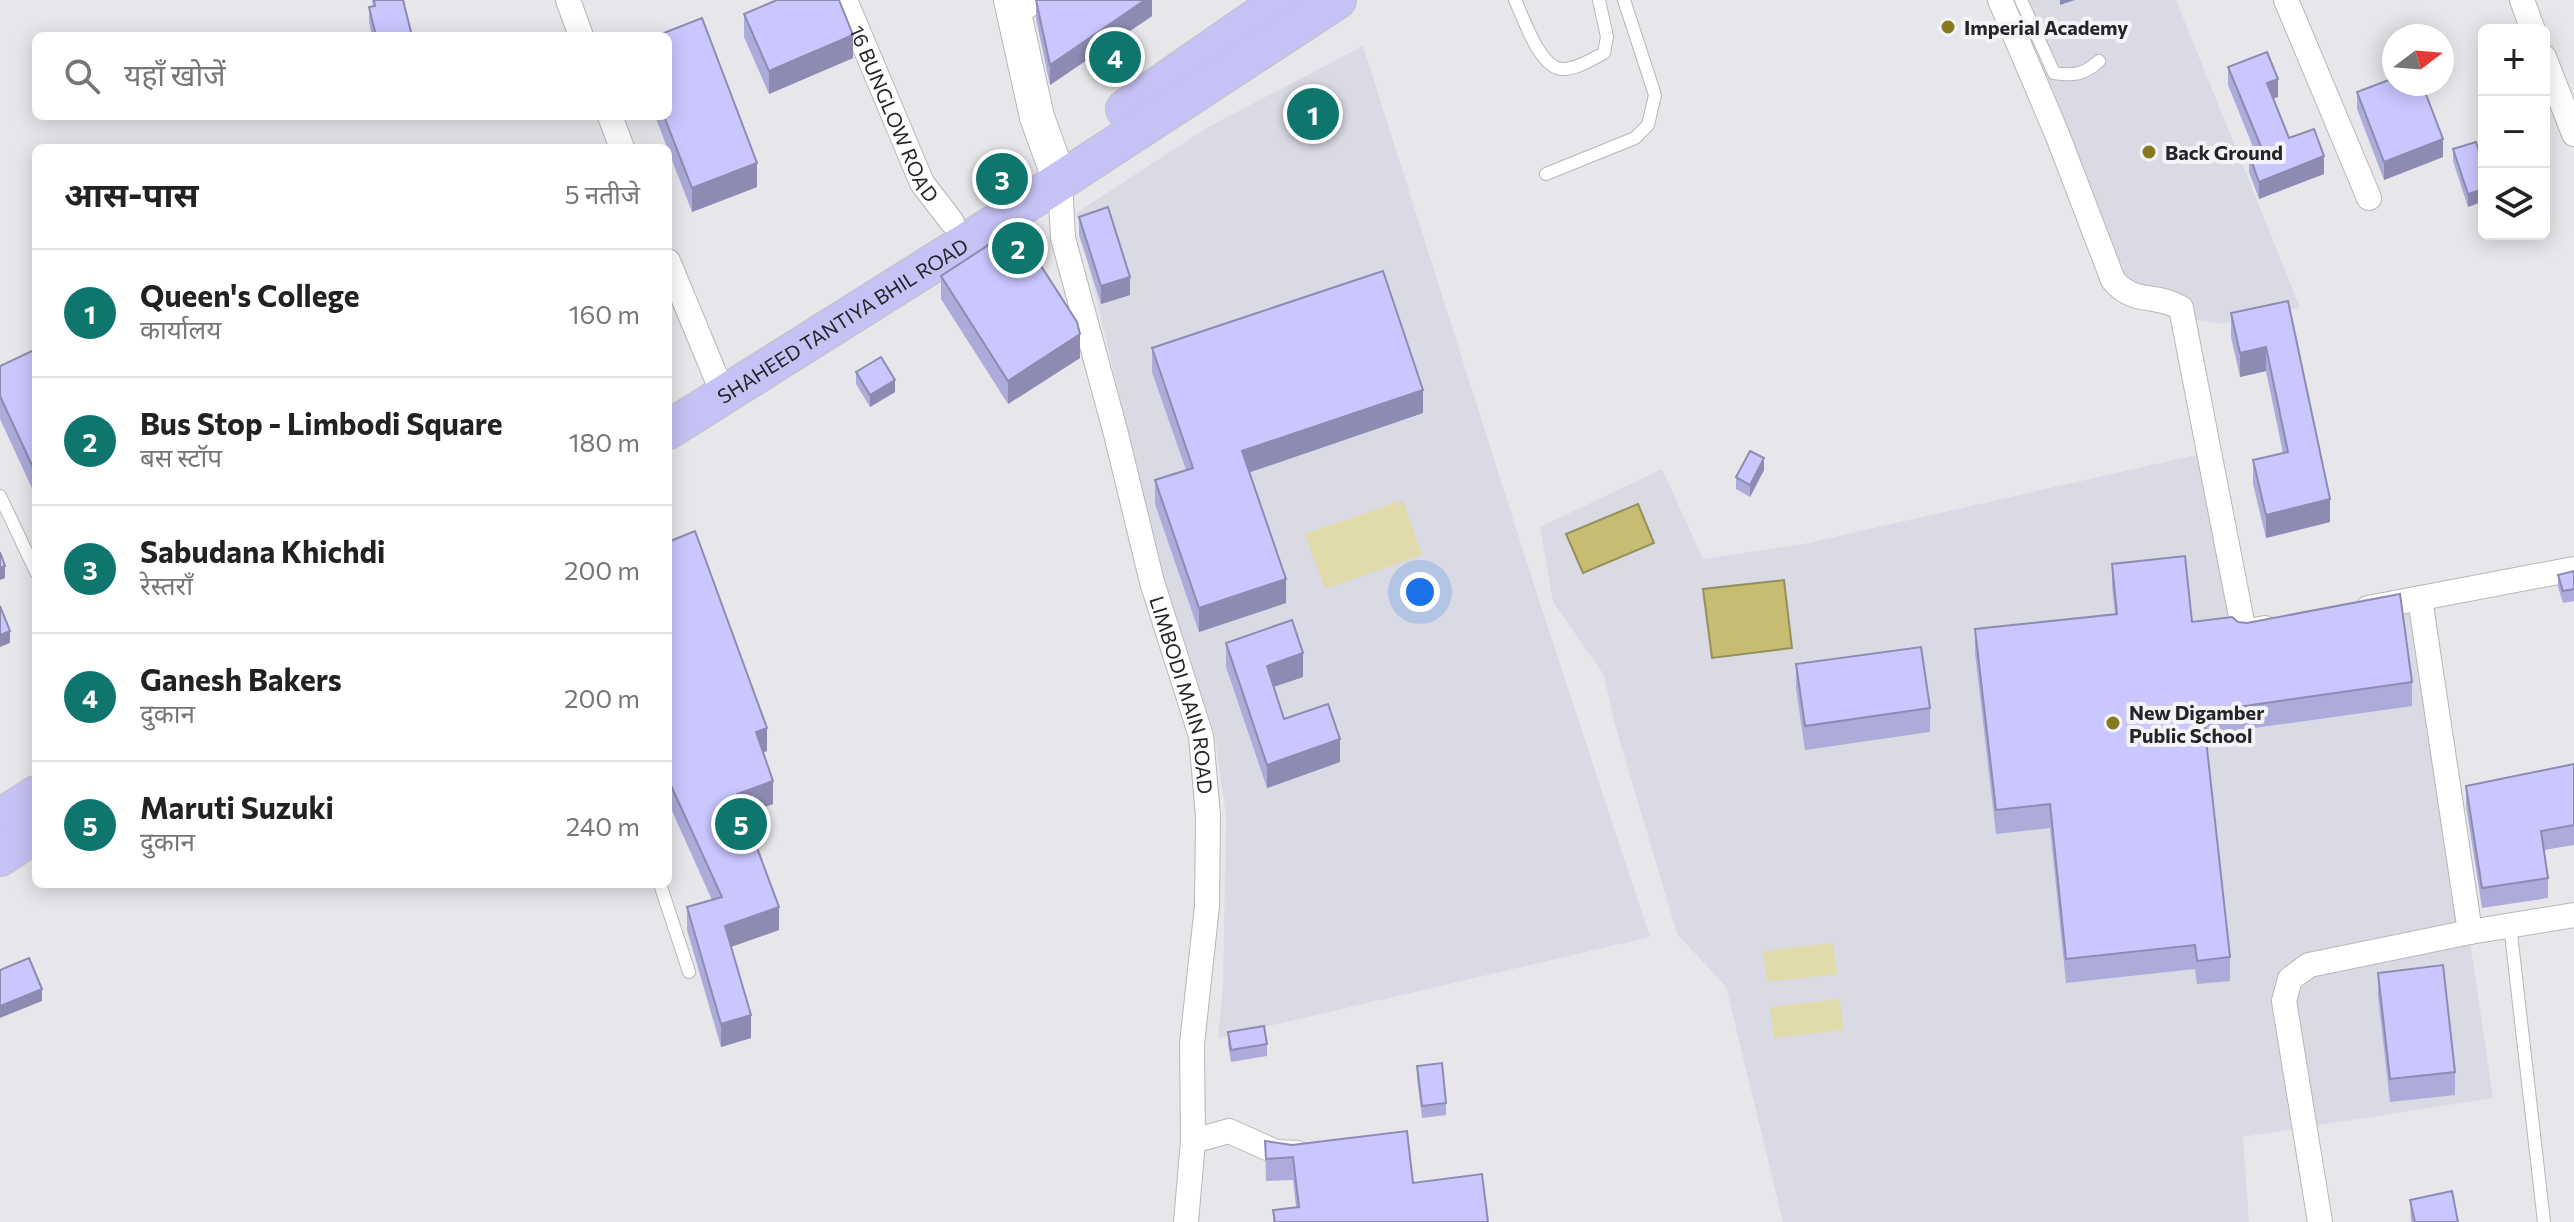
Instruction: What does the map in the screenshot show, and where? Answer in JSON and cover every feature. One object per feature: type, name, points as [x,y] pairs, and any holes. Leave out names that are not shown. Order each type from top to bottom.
[{"type":"main road","name":"SHAHEED TANTIYA BHIL ROAD","points":[[672,401],[719,384],[967,242],[1056,170],[1282,0]]},
{"type":"main road","name":"SHAHEED TANTIYA BHIL ROAD","points":[[672,426],[719,384],[952,222],[1056,170],[1337,0]]},
{"type":"main road","points":[[0,818],[32,798]]},
{"type":"main road","points":[[0,857],[32,836]]},
{"type":"street","points":[[568,0],[580,32]]},
{"type":"street","name":"16 BUNGLOW ROAD","points":[[845,0],[922,183],[952,222]]},
{"type":"street","points":[[2000,0],[2057,134],[2113,280],[2123,292],[2170,302],[2181,308],[2244,632],[2288,623]]},
{"type":"street","points":[[2286,0],[2369,198]]},
{"type":"street","points":[[2522,0],[2531,24]]},
{"type":"street","points":[[1020,5],[1037,117],[1056,170]]},
{"type":"street","points":[[2550,72],[2574,134]]},
{"type":"street","points":[[612,120],[620,144]]},
{"type":"street","name":"LIMBODI MAIN ROAD","points":[[1056,170],[1063,238],[1152,582],[1201,736],[1208,816],[1207,906],[1192,1044],[1193,1141],[1186,1222]]},
{"type":"street","points":[[672,271],[719,384]]},
{"type":"street","points":[[2347,612],[2574,569]]},
{"type":"street","points":[[2420,599],[2470,932]]},
{"type":"street","points":[[2320,1222],[2284,1001],[2290,979],[2309,965],[2470,932],[2574,915]]},
{"type":"street","points":[[1193,1141],[1229,1131],[1276,1152],[1322,1150]]},
{"type":"lane","points":[[1515,0],[1538,50],[1548,65],[1559,70],[1572,68],[1604,53],[1607,37],[1599,0]]},
{"type":"lane","points":[[1546,174],[1635,138],[1648,125],[1655,95],[1624,0]]},
{"type":"lane","points":[[2021,0],[2054,73],[2072,76],[2089,71],[2099,61]]},
{"type":"lane","points":[[0,496],[32,564]]},
{"type":"lane","points":[[661,888],[689,972]]},
{"type":"lane","points":[[2510,925],[2544,1222]]},
{"type":"shaded area","points":[[2000,0],[2176,0],[2300,307],[2224,324],[2190,319],[2123,292]]},
{"type":"shaded area","points":[[1363,46],[1535,588],[1650,937],[1218,1038],[1223,985],[1226,816],[1214,732],[1162,576],[1076,213],[1208,127]]},
{"type":"shaded area","points":[[2209,452],[2244,631],[2420,599],[2493,1098],[2243,1137],[2249,1222],[1783,1222],[1726,987],[1677,934],[1614,721],[1604,675],[1553,602],[1540,527],[1662,469],[1703,559],[1803,544]]},
{"type":"shaded area","points":[[1403,500],[1422,555],[1325,589],[1305,534]]},
{"type":"shaded area","points":[[1638,504],[1654,543],[1583,573],[1566,534]]},
{"type":"shaded area","points":[[1784,580],[1792,648],[1712,658],[1703,589]]},
{"type":"shaded area","points":[[1833,943],[1837,974],[1767,982],[1763,951]]},
{"type":"shaded area","points":[[1840,999],[1843,1030],[1774,1038],[1770,1007]]},
{"type":"building","points":[[374,0],[403,0],[411,32],[375,32],[369,7],[375,6]]},
{"type":"building","points":[[777,0],[839,0],[853,35],[769,71],[744,14]]},
{"type":"building","points":[[1036,0],[1145,0],[1050,65]]},
{"type":"building","points":[[702,18],[757,163],[692,188],[666,120],[672,120],[672,32],[666,32]]},
{"type":"building","points":[[2267,52],[2278,79],[2267,83],[2289,138],[2314,129],[2324,156],[2259,182],[2249,154],[2262,149],[2228,67]]},
{"type":"building","points":[[2382,83],[2382,96],[2427,96],[2443,139],[2384,162],[2357,92]]},
{"type":"building","points":[[2476,142],[2478,191],[2468,194],[2453,149]]},
{"type":"building","points":[[1108,207],[1130,277],[1101,286],[1079,217]]},
{"type":"building","points":[[1016,227],[1077,322],[1080,334],[1008,381],[941,276]]},
{"type":"building","points":[[1383,271],[1423,390],[1242,451],[1286,579],[1199,608],[1155,480],[1193,468],[1152,348]]},
{"type":"building","points":[[2288,301],[2330,499],[2266,515],[2253,460],[2288,452],[2266,347],[2240,353],[2231,313]]},
{"type":"building","points":[[32,351],[32,465],[0,396],[0,366]]},
{"type":"building","points":[[881,357],[895,380],[870,395],[856,372]]},
{"type":"building","points":[[1750,451],[1764,458],[1750,485],[1736,477]]},
{"type":"building","points":[[695,531],[767,728],[756,732],[773,781],[737,794],[779,907],[725,926],[751,1015],[721,1024],[687,907],[722,897],[672,788],[672,540]]},
{"type":"building","points":[[2185,556],[2192,622],[2232,617],[2238,622],[2247,623],[2400,594],[2412,682],[2203,712],[2230,957],[2197,961],[2195,945],[2066,959],[2050,804],[1996,810],[1975,629],[2117,614],[2112,564]]},
{"type":"building","points":[[2574,571],[2574,589],[2563,591],[2558,575]]},
{"type":"building","points":[[0,606],[10,631],[0,635]]},
{"type":"building","points":[[1292,620],[1303,653],[1267,666],[1284,719],[1328,704],[1340,739],[1267,765],[1226,643]]},
{"type":"building","points":[[1921,647],[1930,708],[1805,726],[1796,664]]},
{"type":"building","points":[[2574,764],[2574,825],[2541,831],[2548,878],[2482,888],[2466,786]]},
{"type":"building","points":[[29,958],[42,989],[0,1006],[0,970]]},
{"type":"building","points":[[2443,965],[2455,1072],[2390,1079],[2378,973]]},
{"type":"building","points":[[1264,1026],[1267,1044],[1231,1050],[1228,1032]]},
{"type":"building","points":[[1442,1063],[1446,1103],[1422,1106],[1417,1066]]},
{"type":"building","points":[[1407,1131],[1413,1183],[1482,1174],[1488,1222],[1275,1222],[1273,1210],[1299,1207],[1293,1157],[1266,1159],[1265,1141],[1292,1145]]},
{"type":"building","points":[[2452,1191],[2458,1222],[2415,1222],[2410,1200]]},
{"type":"place","name":"Imperial Academy","points":[[1948,27]]},
{"type":"place","name":"Ganesh Bakers","points":[[1115,57]]},
{"type":"place","name":"Queen's College","points":[[1313,114]]},
{"type":"place","name":"Back Ground","points":[[2149,152]]},
{"type":"place","name":"Sabudana Khichdi","points":[[1002,179]]},
{"type":"place","name":"Bus Stop - Limbodi Square","points":[[1018,248]]},
{"type":"place","name":"New Digamber Public School","points":[[2113,723]]},
{"type":"place","name":"Maruti Suzuki","points":[[741,824]]}]
